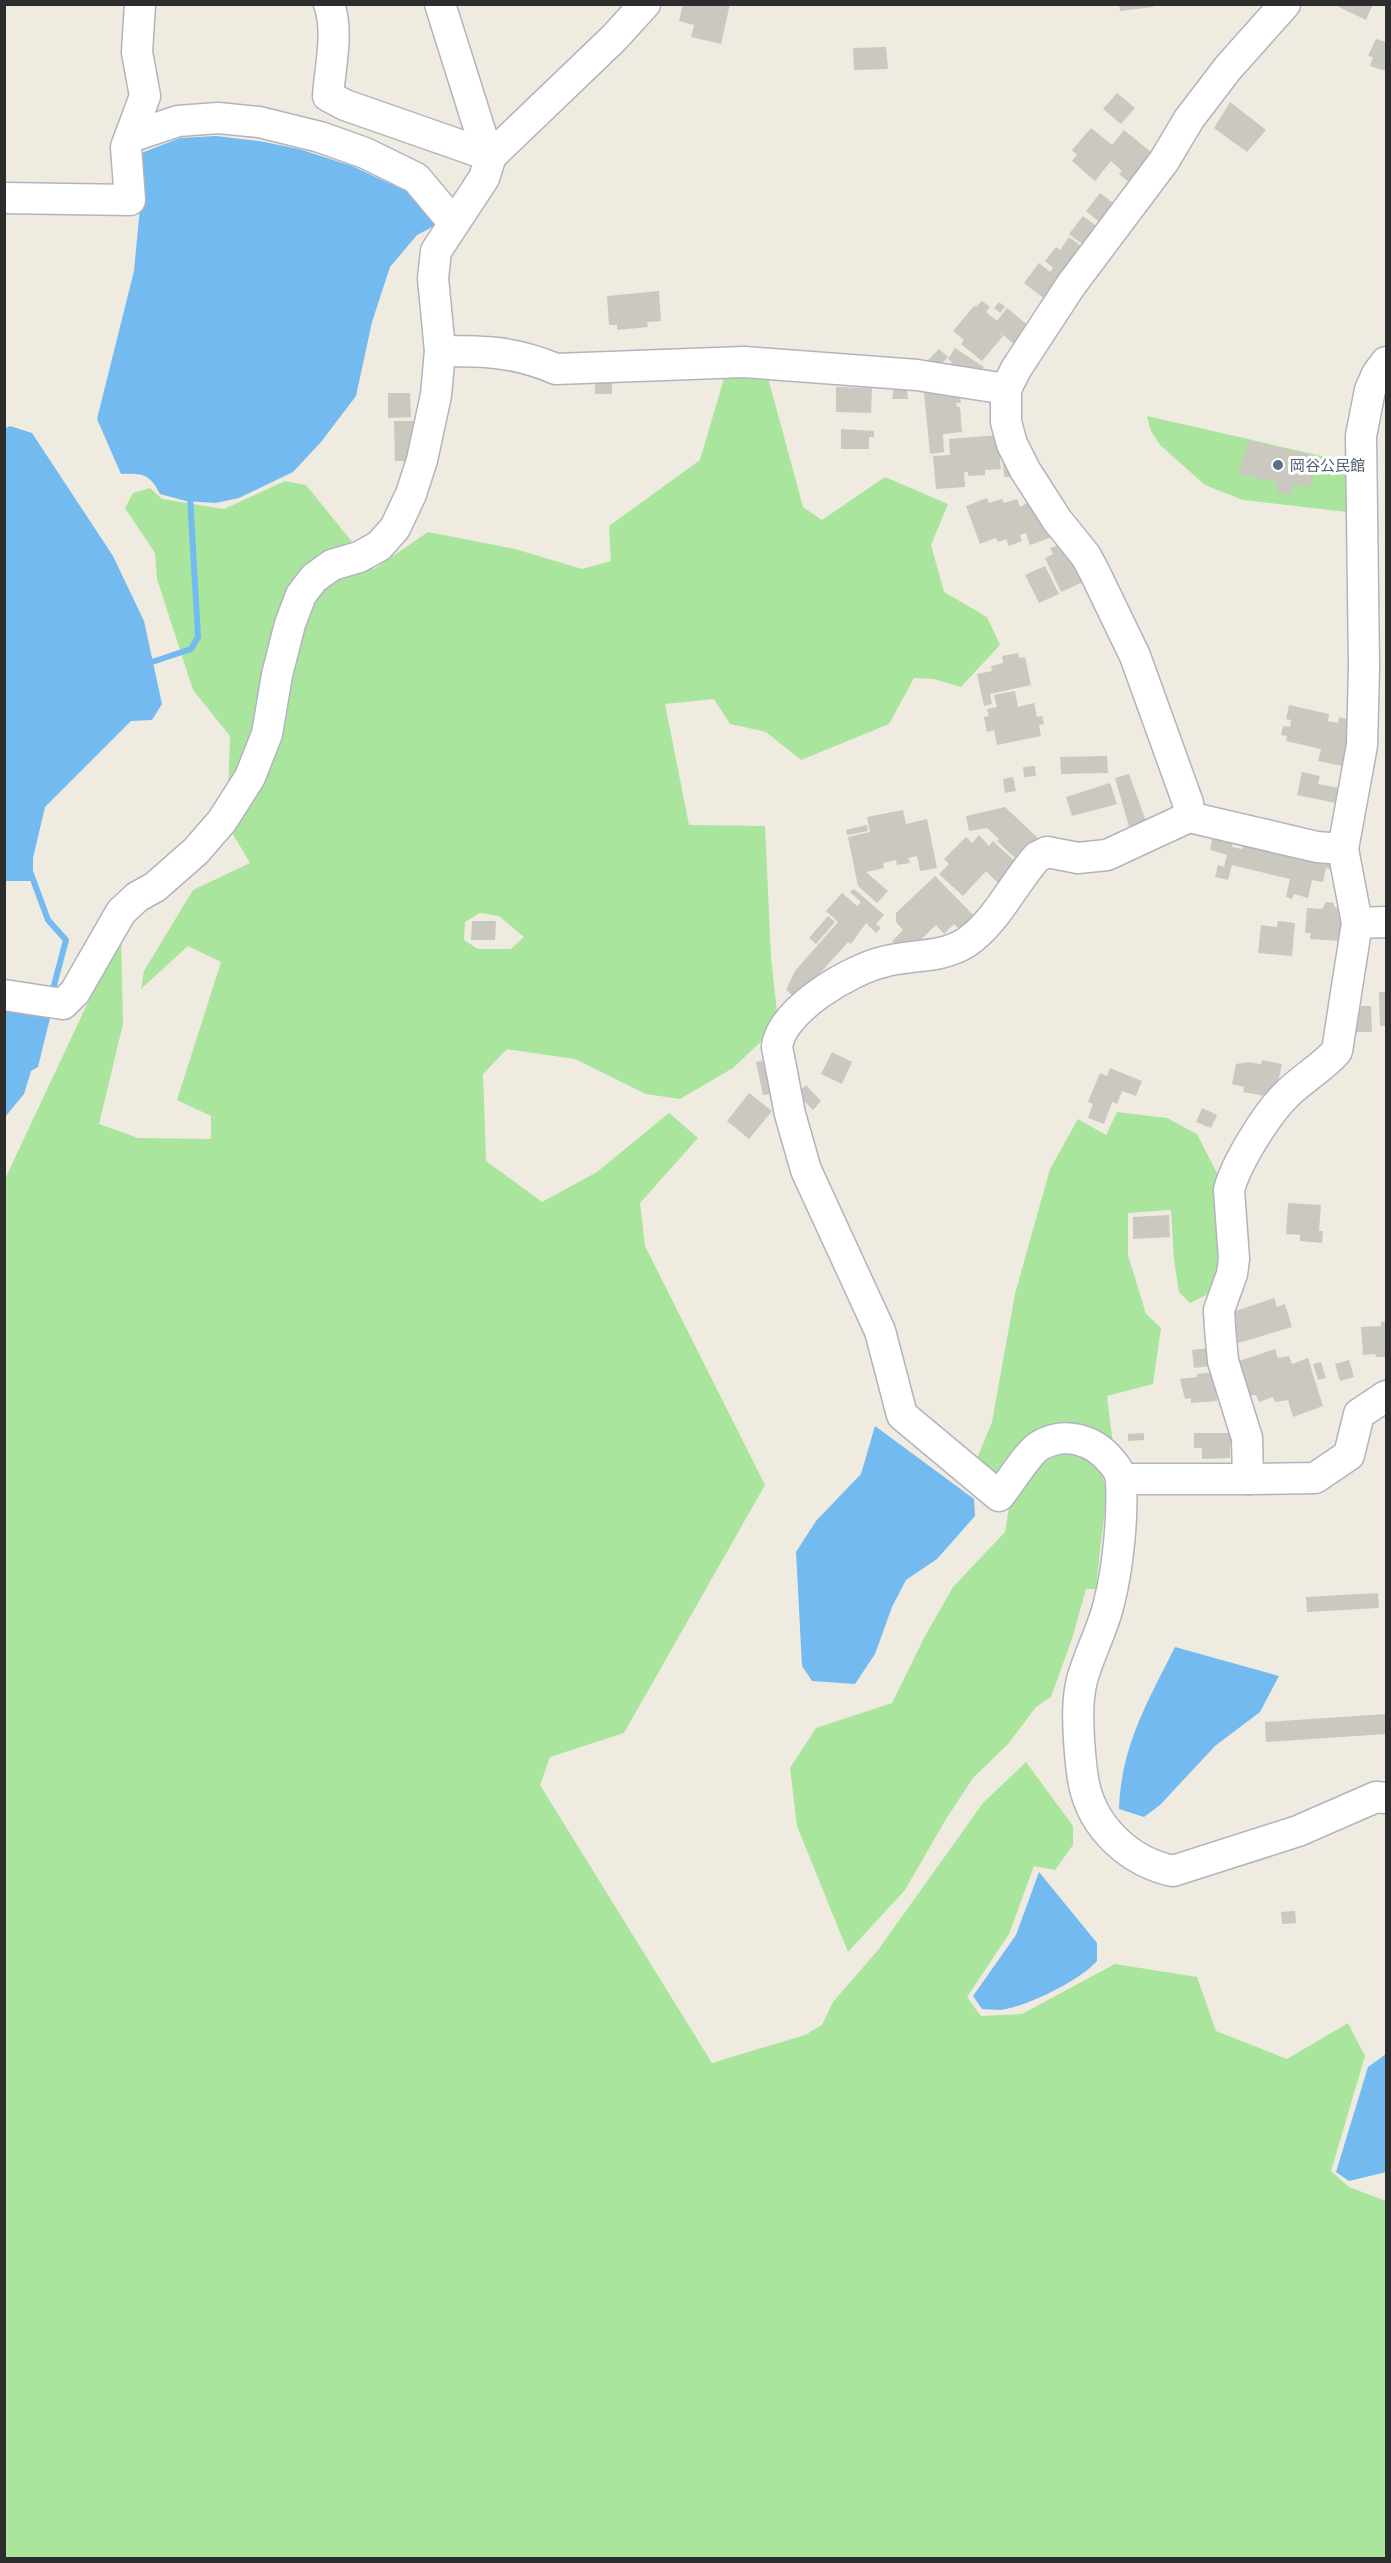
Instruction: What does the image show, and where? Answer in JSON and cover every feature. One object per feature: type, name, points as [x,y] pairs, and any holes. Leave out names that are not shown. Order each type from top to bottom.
[{"type":"street","points":[[4,198],[130,200],[126,147],[145,96],[137,52],[140,4]]},
{"type":"street","points":[[329,4],[333,16],[333,30],[328,96],[345,105],[491,156]]},
{"type":"street","points":[[440,4],[481,134],[491,156]]},
{"type":"street","points":[[4,995],[63,1004],[75,992],[121,912],[137,897],[155,887],[196,851],[222,820],[250,777],[267,734],[277,675],[300,595],[314,578],[332,565],[359,558],[380,546],[395,528],[411,494],[422,460],[436,395],[440,351],[432,266],[436,251],[484,178],[491,156],[614,38],[645,4]]},
{"type":"street","points":[[1190,817],[1188,803],[1135,656],[1086,556],[1058,520],[1025,470],[1012,444],[1006,422],[1006,389],[1016,369],[1071,285],[1164,161],[1190,119],[1228,68],[1285,4]]},
{"type":"street","points":[[130,137],[178,121],[218,118],[259,122],[320,137],[365,153],[416,178],[453,222]]},
{"type":"street","points":[[440,351],[494,351],[534,360],[556,369],[744,362],[917,375],[1006,389]]},
{"type":"street","points":[[1248,1479],[1247,1438],[1223,1361],[1220,1328],[1219,1310],[1232,1274],[1234,1259],[1229,1190],[1232,1180],[1260,1129],[1287,1094],[1325,1065],[1337,1052],[1356,927],[1343,849],[1362,745],[1374,588],[1361,436],[1376,408],[1377,374],[1386,362]]},
{"type":"street","points":[[1343,849],[1317,847],[1190,817],[1107,855],[1078,858],[1047,852],[1037,857],[990,920],[967,941],[947,951],[931,955],[885,961],[844,979],[810,1001],[785,1025],[778,1037],[777,1047],[790,1114],[806,1170],[880,1331],[902,1415],[999,1496],[1037,1447],[1060,1438],[1082,1440],[1101,1449],[1115,1465],[1121,1479],[1118,1554],[1109,1604],[1082,1682],[1078,1711],[1083,1784],[1090,1804],[1107,1832],[1126,1851],[1160,1868],[1173,1871],[1298,1831],[1376,1797],[1386,1798]]},
{"type":"street","points":[[1356,927],[1386,922]]},
{"type":"street","points":[[1121,1479],[1315,1478],[1349,1455],[1359,1414],[1386,1396]]},
{"type":"green space","points":[[767,374],[803,507],[822,520],[885,477],[948,504],[931,545],[944,592],[987,617],[1000,645],[961,687],[934,679],[914,678],[889,724],[801,760],[766,732],[730,724],[714,699],[665,704],[689,825],[765,826],[771,957],[777,1012],[771,1032],[733,1068],[680,1099],[646,1094],[575,1059],[507,1049],[483,1074],[486,1161],[542,1202],[597,1172],[669,1113],[698,1138],[640,1203],[645,1246],[765,1485],[624,1733],[550,1757],[540,1785],[712,2063],[805,2035],[822,2025],[833,2002],[878,1950],[983,1803],[1026,1762],[1073,1826],[1073,1845],[1055,1870],[1034,1866],[1009,1934],[967,1997],[981,2016],[1022,2014],[1115,1964],[1197,1977],[1216,2031],[1287,2059],[1348,2023],[1365,2056],[1331,2171],[1349,2187],[1386,2201],[1386,2558],[5,2558],[5,1179],[121,932],[123,1024],[99,1124],[138,1138],[211,1139],[211,1116],[177,1100],[221,962],[188,946],[141,989],[144,971],[193,890],[250,863],[227,824],[230,736],[193,690],[157,579],[155,553],[125,508],[133,493],[150,488],[162,499],[224,509],[285,481],[306,485],[374,569],[428,532],[515,549],[582,569],[611,561],[609,526],[700,460],[725,375]],"holes":[[[480,913],[499,916],[524,937],[511,949],[478,949],[464,940],[465,922]]]},
{"type":"green space","points":[[1147,416],[1348,462],[1347,512],[1243,500],[1205,485],[1160,445],[1151,431]]},
{"type":"green space","points":[[1117,1112],[1167,1118],[1197,1134],[1220,1179],[1223,1267],[1208,1294],[1190,1303],[1179,1292],[1174,1260],[1171,1210],[1128,1213],[1128,1255],[1146,1314],[1161,1328],[1153,1384],[1107,1396],[1113,1444],[1093,1435],[997,1484],[974,1466],[992,1422],[1015,1294],[1050,1169],[1078,1119],[1106,1135]]},
{"type":"green space","points":[[1066,1451],[1081,1456],[1099,1470],[1104,1479],[1106,1501],[1096,1589],[1086,1589],[1072,1639],[1051,1697],[1036,1707],[1008,1744],[973,1778],[946,1819],[905,1890],[848,1952],[797,1826],[790,1768],[816,1728],[892,1703],[924,1638],[953,1587],[1005,1532],[1010,1501],[1041,1463]]},
{"type":"water","points":[[216,136],[299,149],[352,166],[412,194],[436,225],[417,235],[390,267],[372,322],[356,396],[321,442],[293,472],[239,498],[215,503],[186,501],[160,494],[153,482],[145,476],[121,474],[97,419],[134,271],[140,208],[134,156],[180,138]]},
{"type":"water","points":[[10,426],[32,433],[113,556],[144,621],[162,704],[152,720],[131,721],[45,807],[33,858],[33,881],[5,881],[4,429]]},
{"type":"water","points":[[5,1007],[51,1014],[38,1067],[31,1071],[24,1094],[5,1117]]},
{"type":"water","points":[[875,1426],[974,1499],[975,1516],[937,1559],[906,1580],[892,1607],[875,1654],[855,1684],[812,1681],[802,1666],[796,1552],[816,1521],[861,1474]]},
{"type":"water","points":[[1175,1647],[1279,1676],[1260,1712],[1215,1746],[1160,1805],[1144,1817],[1119,1809],[1121,1786],[1130,1744]]},
{"type":"water","points":[[1039,1872],[1097,1943],[1097,1961],[1078,1977],[1038,1998],[1012,2008],[982,2009],[973,1996],[1016,1935]]},
{"type":"water","points":[[1386,2054],[1386,2172],[1349,2181],[1336,2172],[1368,2067]]},
{"type":"building","points":[[683,4],[730,4],[721,44],[691,37],[694,25],[679,21]]},
{"type":"building","points":[[1119,4],[1153,4],[1153,7],[1120,11]]},
{"type":"building","points":[[1338,4],[1373,4],[1366,20],[1337,6]]},
{"type":"building","points":[[1376,39],[1386,42],[1386,71],[1370,66],[1373,57],[1368,56]]},
{"type":"building","points":[[886,47],[888,69],[854,70],[853,48]]},
{"type":"building","points":[[1117,93],[1135,108],[1121,124],[1103,109]]},
{"type":"building","points":[[1230,102],[1266,130],[1247,152],[1214,128]]},
{"type":"building","points":[[1091,128],[1112,145],[1124,130],[1157,157],[1131,184],[1119,174],[1122,171],[1111,161],[1095,181],[1072,161],[1077,155],[1072,150]]},
{"type":"building","points":[[1100,193],[1117,206],[1103,225],[1086,211]]},
{"type":"building","points":[[1083,216],[1099,228],[1085,246],[1069,234]]},
{"type":"building","points":[[1069,237],[1085,249],[1046,300],[1024,283],[1039,263],[1050,272],[1053,268],[1045,261],[1056,247],[1060,250]]},
{"type":"building","points":[[659,291],[661,321],[647,322],[648,327],[617,330],[617,325],[609,325],[607,296]]},
{"type":"building","points":[[982,301],[990,307],[986,312],[997,321],[1007,308],[1030,327],[1015,345],[997,330],[1003,336],[982,361],[961,344],[964,340],[953,331],[974,306],[976,307]]},
{"type":"building","points":[[999,302],[1005,307],[1000,313],[994,308]]},
{"type":"building","points":[[955,348],[984,367],[977,378],[949,367],[952,362],[948,359]]},
{"type":"building","points":[[939,349],[948,357],[936,369],[927,361]]},
{"type":"building","points":[[595,375],[612,375],[612,394],[595,394]]},
{"type":"building","points":[[895,382],[906,382],[908,399],[892,399]]},
{"type":"building","points":[[923,382],[959,388],[961,403],[956,403],[957,407],[960,407],[962,432],[943,434],[944,452],[930,454]]},
{"type":"building","points":[[836,387],[872,388],[871,413],[836,412]]},
{"type":"building","points":[[388,393],[410,393],[411,417],[388,418]]},
{"type":"building","points":[[394,421],[413,421],[414,461],[395,461]]},
{"type":"building","points":[[841,429],[874,431],[874,437],[869,437],[869,449],[841,449]]},
{"type":"building","points":[[998,435],[1001,469],[985,470],[985,475],[968,476],[968,472],[964,472],[965,487],[936,489],[933,456],[950,455],[949,439]]},
{"type":"building","name":"岡谷公民館","points":[[1248,440],[1318,457],[1310,488],[1294,484],[1291,495],[1275,492],[1278,483],[1239,474]]},
{"type":"building","points":[[1003,464],[1013,464],[1014,477],[1004,477]]},
{"type":"building","points":[[987,498],[989,503],[1002,499],[1004,503],[1017,499],[1020,507],[1027,503],[1052,537],[1030,545],[1026,533],[1020,535],[1022,541],[1009,546],[1006,539],[998,542],[996,538],[980,544],[966,506]]},
{"type":"building","points":[[1068,545],[1085,581],[1061,592],[1045,558],[1053,554],[1050,548]]},
{"type":"building","points":[[1045,566],[1059,594],[1039,603],[1025,575]]},
{"type":"building","points":[[1018,653],[1019,658],[1025,657],[1031,685],[990,694],[992,704],[984,706],[977,674],[992,671],[991,666],[1003,663],[1002,656]]},
{"type":"building","points":[[1015,691],[1018,707],[1034,703],[1037,717],[1042,716],[1044,724],[1039,725],[1041,736],[997,745],[994,730],[987,732],[984,717],[989,716],[987,709],[997,707],[994,695]]},
{"type":"building","points":[[1289,705],[1329,714],[1328,721],[1338,723],[1339,717],[1352,720],[1342,766],[1318,761],[1321,749],[1286,741],[1287,736],[1281,735],[1283,726],[1290,727],[1291,720],[1286,719]]},
{"type":"building","points":[[1107,756],[1108,773],[1061,774],[1060,757]]},
{"type":"building","points":[[1035,766],[1036,776],[1024,777],[1023,767]]},
{"type":"building","points":[[1302,772],[1320,776],[1318,784],[1339,788],[1336,803],[1297,795]]},
{"type":"building","points":[[1129,774],[1147,824],[1130,830],[1115,778]]},
{"type":"building","points":[[1013,777],[1016,791],[1005,793],[1003,779]]},
{"type":"building","points":[[1110,783],[1117,804],[1072,816],[1066,797]]},
{"type":"building","points":[[1005,807],[1040,840],[1020,863],[987,828],[969,831],[966,816]]},
{"type":"building","points":[[903,810],[906,824],[927,819],[937,868],[920,871],[917,856],[908,858],[910,863],[897,865],[896,860],[883,863],[884,868],[866,872],[888,891],[877,903],[858,886],[848,837],[870,832],[867,817]]},
{"type":"building","points":[[867,825],[868,831],[847,835],[846,830]]},
{"type":"building","points":[[1215,827],[1235,832],[1232,847],[1242,849],[1246,834],[1334,856],[1330,869],[1326,868],[1323,882],[1312,880],[1308,898],[1294,894],[1292,899],[1286,897],[1290,879],[1232,865],[1228,880],[1215,877],[1218,865],[1224,867],[1227,855],[1210,850]]},
{"type":"building","points":[[979,835],[989,846],[993,841],[1020,866],[1001,886],[986,871],[963,896],[939,874],[949,864],[944,859],[966,837],[972,843]]},
{"type":"building","points":[[935,876],[977,919],[963,933],[954,924],[944,934],[936,925],[909,951],[902,952],[892,941],[903,930],[896,922],[896,913]]},
{"type":"building","points":[[854,889],[884,915],[876,924],[881,928],[876,933],[866,923],[851,944],[848,942],[797,999],[786,990],[795,971],[838,922],[826,911],[842,893],[857,906],[861,902],[850,892]]},
{"type":"building","points":[[1326,902],[1334,903],[1334,907],[1343,908],[1341,941],[1310,939],[1311,933],[1305,933],[1307,908],[1322,909]]},
{"type":"building","points":[[828,916],[835,922],[816,944],[809,938]]},
{"type":"building","points":[[472,921],[496,921],[495,940],[471,940]]},
{"type":"building","points":[[1278,921],[1295,923],[1292,956],[1258,953],[1261,925],[1277,927]]},
{"type":"building","points":[[1379,992],[1386,992],[1386,1026],[1380,1026]]},
{"type":"building","points":[[1362,1006],[1371,1006],[1372,1032],[1353,1032],[1352,1015]]},
{"type":"building","points":[[832,1052],[852,1062],[842,1084],[821,1074]]},
{"type":"building","points":[[770,1059],[776,1093],[763,1095],[756,1062]]},
{"type":"building","points":[[1262,1060],[1282,1064],[1276,1091],[1271,1097],[1243,1092],[1244,1087],[1232,1084],[1236,1064],[1249,1062],[1261,1064]]},
{"type":"building","points":[[1110,1068],[1142,1081],[1136,1096],[1122,1091],[1117,1104],[1112,1102],[1104,1124],[1088,1118],[1093,1104],[1088,1102],[1100,1073],[1107,1076]]},
{"type":"building","points":[[806,1085],[821,1101],[813,1110],[797,1094]]},
{"type":"building","points":[[749,1093],[772,1111],[749,1139],[727,1121]]},
{"type":"building","points":[[1202,1108],[1217,1115],[1211,1128],[1196,1122]]},
{"type":"building","points":[[1288,1203],[1321,1205],[1319,1231],[1323,1231],[1322,1243],[1300,1241],[1300,1235],[1286,1234]]},
{"type":"building","points":[[1169,1215],[1170,1237],[1133,1239],[1133,1217]]},
{"type":"building","points":[[1274,1298],[1277,1307],[1285,1304],[1292,1327],[1235,1344],[1230,1325],[1237,1323],[1233,1312]]},
{"type":"building","points":[[1386,1321],[1386,1357],[1376,1357],[1375,1354],[1363,1355],[1361,1327],[1381,1326],[1381,1322]]},
{"type":"building","points":[[1209,1348],[1211,1366],[1194,1368],[1192,1350]]},
{"type":"building","points":[[1275,1349],[1278,1358],[1289,1356],[1292,1364],[1308,1358],[1323,1406],[1293,1417],[1288,1400],[1275,1402],[1273,1397],[1259,1402],[1256,1395],[1248,1396],[1244,1377],[1236,1379],[1233,1363]]},
{"type":"building","points":[[1349,1360],[1354,1377],[1340,1381],[1335,1364]]},
{"type":"building","points":[[1321,1362],[1326,1378],[1318,1380],[1313,1364]]},
{"type":"building","points":[[1215,1372],[1217,1401],[1191,1403],[1191,1398],[1185,1399],[1180,1379]]},
{"type":"building","points":[[1144,1433],[1144,1440],[1128,1441],[1128,1434]]},
{"type":"building","points":[[1194,1433],[1237,1433],[1237,1445],[1230,1445],[1230,1458],[1202,1459],[1202,1448],[1194,1448]]},
{"type":"building","points":[[1378,1593],[1379,1608],[1307,1612],[1306,1597]]},
{"type":"building","points":[[1386,1714],[1386,1734],[1266,1742],[1265,1722]]},
{"type":"building","points":[[1295,1911],[1296,1923],[1282,1924],[1281,1912]]},
{"type":"waterway","points":[[146,664],[191,649],[198,637],[190,496]]},
{"type":"waterway","points":[[31,874],[48,920],[66,940],[52,993]]},
{"type":"place","name":"岡谷公民館","points":[[1278,465]]}]
